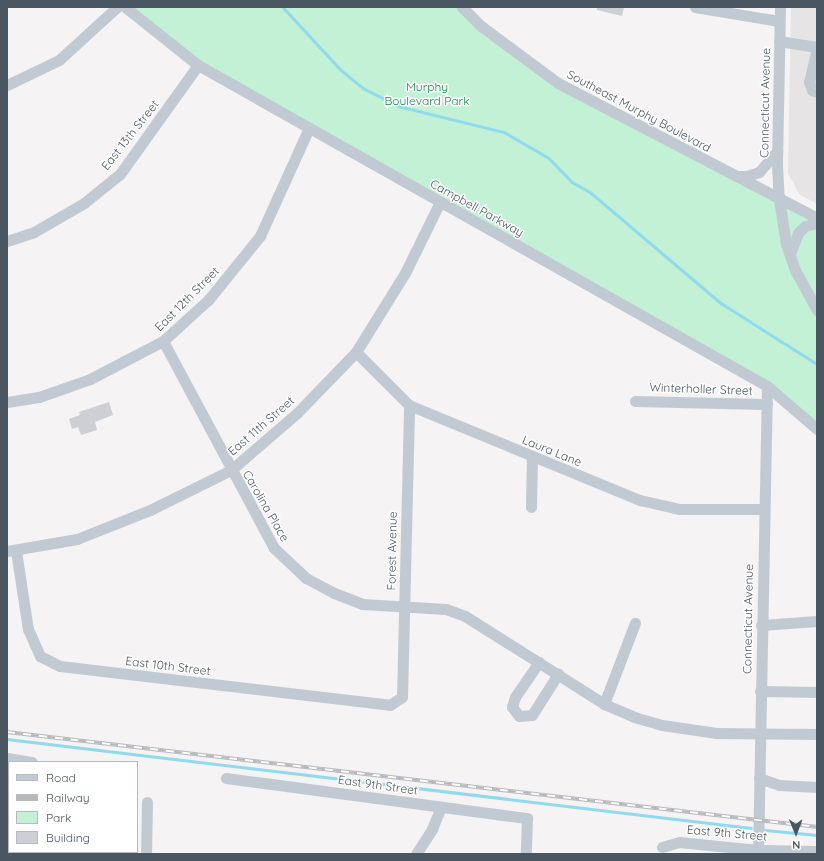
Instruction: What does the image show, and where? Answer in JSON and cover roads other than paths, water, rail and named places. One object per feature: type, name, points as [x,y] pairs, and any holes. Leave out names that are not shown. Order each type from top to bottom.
[{"type":"street","points":[[7,85],[59,60],[117,7]]},
{"type":"street","name":"Campbell Parkway","points":[[125,7],[198,65],[767,386],[817,429]]},
{"type":"street","name":"Southeast Murphy Boulevard","points":[[462,7],[481,26],[558,83],[817,218]]},
{"type":"street","points":[[695,7],[780,21]]},
{"type":"street","name":"Connecticut Avenue","points":[[780,7],[777,151],[779,199],[790,254],[817,310]]},
{"type":"street","points":[[779,42],[817,47],[809,82],[812,90],[817,92]]},
{"type":"street","name":"East 13th Street","points":[[7,241],[34,232],[84,203],[120,174],[198,65]]},
{"type":"street","name":"East 12th Street","points":[[7,402],[39,396],[90,379],[163,341],[209,299],[260,236],[309,128]]},
{"type":"street","points":[[734,175],[754,174],[768,164],[777,151]]},
{"type":"street","name":"East 11th Street","points":[[11,551],[77,539],[150,510],[231,470],[297,413],[356,352],[405,274],[440,202]]},
{"type":"street","points":[[790,254],[798,233],[805,226],[817,223]]},
{"type":"street","name":"Carolina Place","points":[[163,341],[274,548],[306,578],[334,593],[362,604],[446,609],[465,616],[604,704],[634,717],[675,727],[716,734],[759,733]]},
{"type":"street","name":"Laura Lane","points":[[356,352],[409,404],[532,457],[640,500],[664,508],[764,509]]},
{"type":"street","name":"Connecticut Avenue","points":[[758,852],[761,625],[767,386]]},
{"type":"street","name":"Winterholler Street","points":[[635,401],[766,404]]},
{"type":"street","name":"Forest Avenue","points":[[402,698],[409,404]]},
{"type":"street","points":[[531,507],[532,457]]},
{"type":"street","name":"East 10th Street","points":[[11,551],[28,630],[40,656],[60,666],[390,705],[402,698]]},
{"type":"street","points":[[761,625],[817,621]]},
{"type":"street","points":[[604,704],[635,623]]},
{"type":"street","points":[[539,662],[515,697],[512,707],[519,716],[532,715],[558,674]]},
{"type":"street","points":[[760,690],[817,692]]},
{"type":"street","points":[[759,733],[817,734]]},
{"type":"street","points":[[7,758],[26,761]]},
{"type":"street","name":"East 9th Street","points":[[226,778],[527,818],[526,854]]},
{"type":"street","points":[[759,778],[779,785],[817,787]]},
{"type":"street","points":[[146,854],[147,802]]},
{"type":"street","points":[[416,854],[432,829],[441,807]]},
{"type":"street","name":"East 9th Street","points":[[662,847],[679,842],[758,852],[815,851]]},
{"type":"waterway","points":[[283,7],[341,70],[363,88],[398,106],[504,132],[549,158],[572,182],[590,192],[721,303],[817,364]]},
{"type":"waterway","points":[[7,739],[751,828]]},
{"type":"waterway","points":[[765,830],[817,835]]},
{"type":"railway","points":[[7,732],[817,827]]},
{"type":"park label","name":"Murphy Boulevard Park","points":[[427,94]]}]
